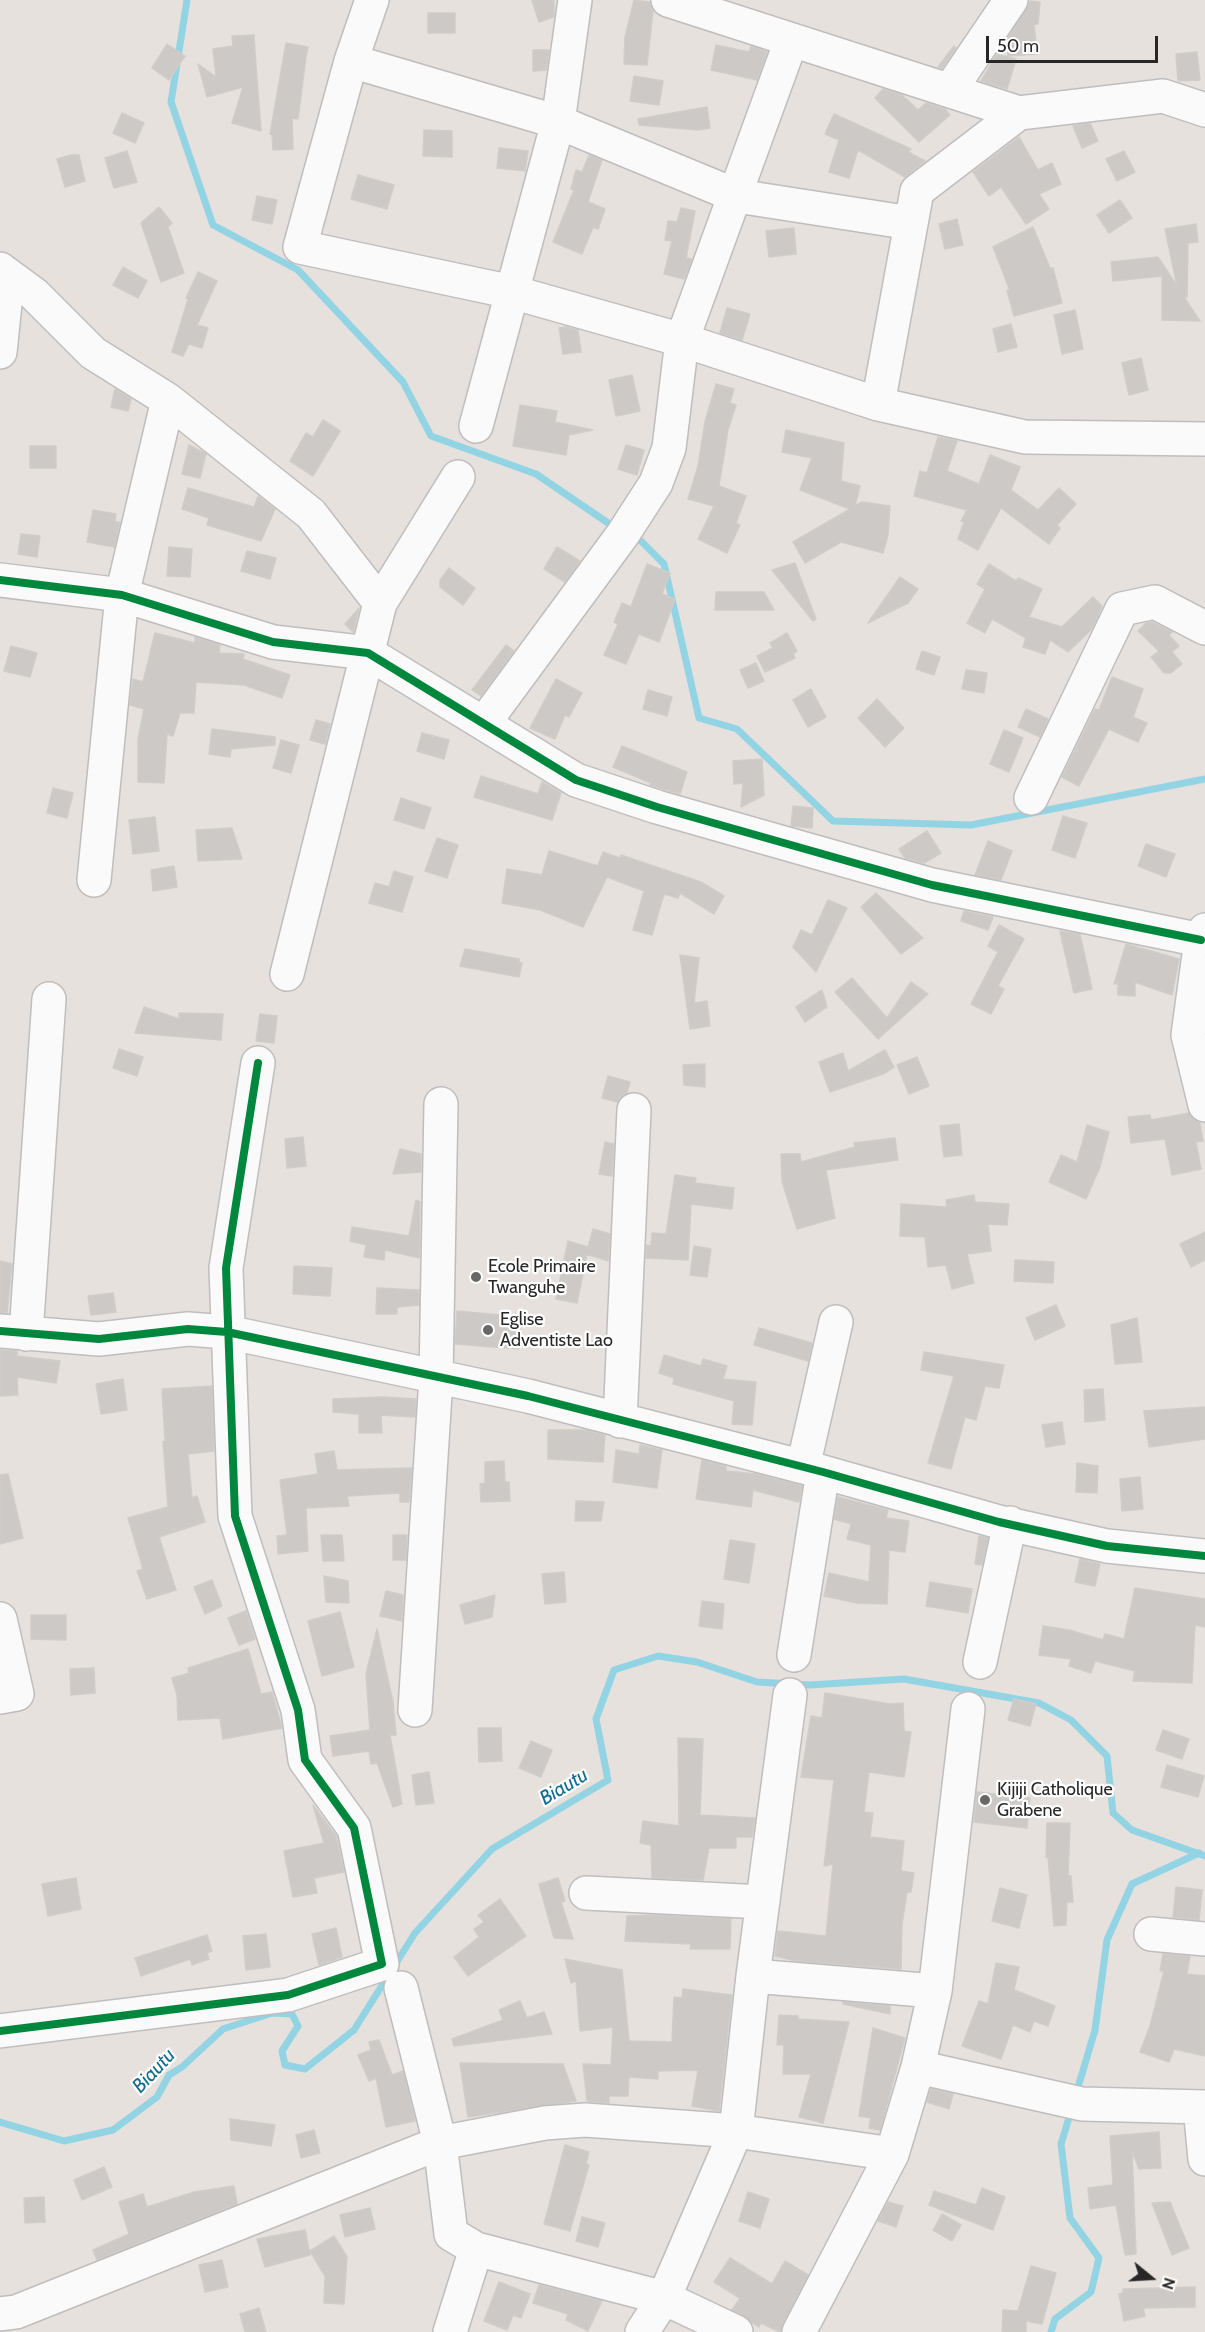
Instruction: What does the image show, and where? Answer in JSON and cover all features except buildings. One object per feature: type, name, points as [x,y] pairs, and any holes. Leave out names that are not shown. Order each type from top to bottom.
[{"type":"street","points":[[372,0],[351,61],[300,247],[512,292],[682,340],[878,405],[1025,436],[1205,439]]},
{"type":"street","points":[[476,426],[558,122],[575,0]]},
{"type":"street","points":[[668,0],[1019,113],[1163,96],[1205,110]]},
{"type":"street","points":[[950,90],[1011,0]]},
{"type":"street","points":[[484,723],[623,534],[656,483],[669,448],[682,340],[737,195],[791,41]]},
{"type":"street","points":[[351,61],[558,122],[737,195],[911,223]]},
{"type":"street","points":[[878,405],[917,191],[1019,113]]},
{"type":"street","points":[[0,352],[4,272]]},
{"type":"street","points":[[4,272],[34,294],[93,353],[168,400],[311,514],[380,603]]},
{"type":"street","points":[[94,880],[122,595],[168,400]]},
{"type":"street","points":[[287,974],[380,603],[458,477]]},
{"type":"street","points":[[0,580],[122,595],[273,642],[368,653],[576,780],[657,807],[932,885],[1203,935],[1188,1035],[1201,1070],[1205,1105]]},
{"type":"street","points":[[1031,798],[1122,609],[1155,602],[1205,628]]},
{"type":"street","points":[[49,999],[13,1332],[99,1339],[188,1329],[227,1332],[528,1396],[813,1469],[1011,1523],[1107,1546],[1205,1556]]},
{"type":"street","points":[[0,2031],[288,1995],[382,1964],[354,1828],[305,1760],[298,1710],[234,1516],[226,1268],[258,1063]]},
{"type":"street","points":[[416,1710],[436,1378],[441,1104]]},
{"type":"street","points":[[620,1421],[634,1110]]},
{"type":"street","points":[[794,1655],[813,1469],[836,1322]]},
{"type":"street","points":[[980,1662],[1011,1523]]},
{"type":"street","points":[[0,1619],[17,1694],[0,1697]]},
{"type":"street","points":[[642,2332],[663,2298],[736,2131],[753,1976],[790,1695]]},
{"type":"street","points":[[799,2332],[892,2154],[918,2067],[935,1991],[968,1709]]},
{"type":"street","points":[[586,1893],[763,1902]]},
{"type":"street","points":[[1151,1934],[1205,1939]]},
{"type":"street","points":[[753,1976],[935,1991]]},
{"type":"street","points":[[401,1988],[440,2143],[451,2234],[476,2249],[663,2298],[736,2332]]},
{"type":"street","points":[[918,2067],[1069,2101],[1202,2107],[1205,2159]]},
{"type":"street","points":[[0,2314],[16,2312],[115,2275],[440,2143],[545,2123],[585,2120],[736,2131],[892,2154]]},
{"type":"street","points":[[450,2332],[476,2249]]},
{"type":"waterway","points":[[187,0],[171,102],[213,225],[298,270],[403,382],[431,436],[536,474],[617,529]]},
{"type":"waterway","points":[[632,537],[641,541],[664,564],[699,718],[737,729],[833,821],[971,825],[1205,779]]},
{"type":"waterway","name":"Biautu","points":[[0,2122],[64,2141],[113,2130],[157,2097],[169,2075],[182,2067],[223,2029],[272,2013],[292,2014],[298,2026],[282,2051],[285,2065],[305,2069],[354,2030],[415,1933],[492,1849],[608,1780],[596,1719],[614,1670],[658,1656],[697,1662],[757,1682],[810,1685],[904,1679],[1039,1703],[1071,1720],[1107,1756],[1113,1813],[1132,1830],[1205,1856]]},
{"type":"waterway","points":[[1076,2094],[1095,2030],[1107,1940],[1132,1884],[1199,1853]]},
{"type":"waterway","points":[[1051,2332],[1055,2319],[1091,2292],[1099,2258],[1070,2218],[1061,2144],[1071,2111]]},
{"type":"cycle path","points":[[0,580],[122,595],[273,642],[368,653],[576,780],[657,807],[932,885],[1201,940]]},
{"type":"cycle path","points":[[0,2031],[288,1995],[382,1964],[354,1828],[305,1760],[298,1710],[235,1516],[226,1268],[258,1063]]},
{"type":"cycle path","points":[[0,1331],[99,1339],[188,1329],[227,1332],[528,1396],[823,1472],[999,1522],[1107,1546],[1205,1556]]},
{"type":"place","name":"Ecole Primaire Twanguhe","points":[[476,1277]]},
{"type":"place","name":"Eglise Adventiste Lao","points":[[488,1330]]},
{"type":"place","name":"Kijiji Catholique Grabene","points":[[985,1800]]}]
